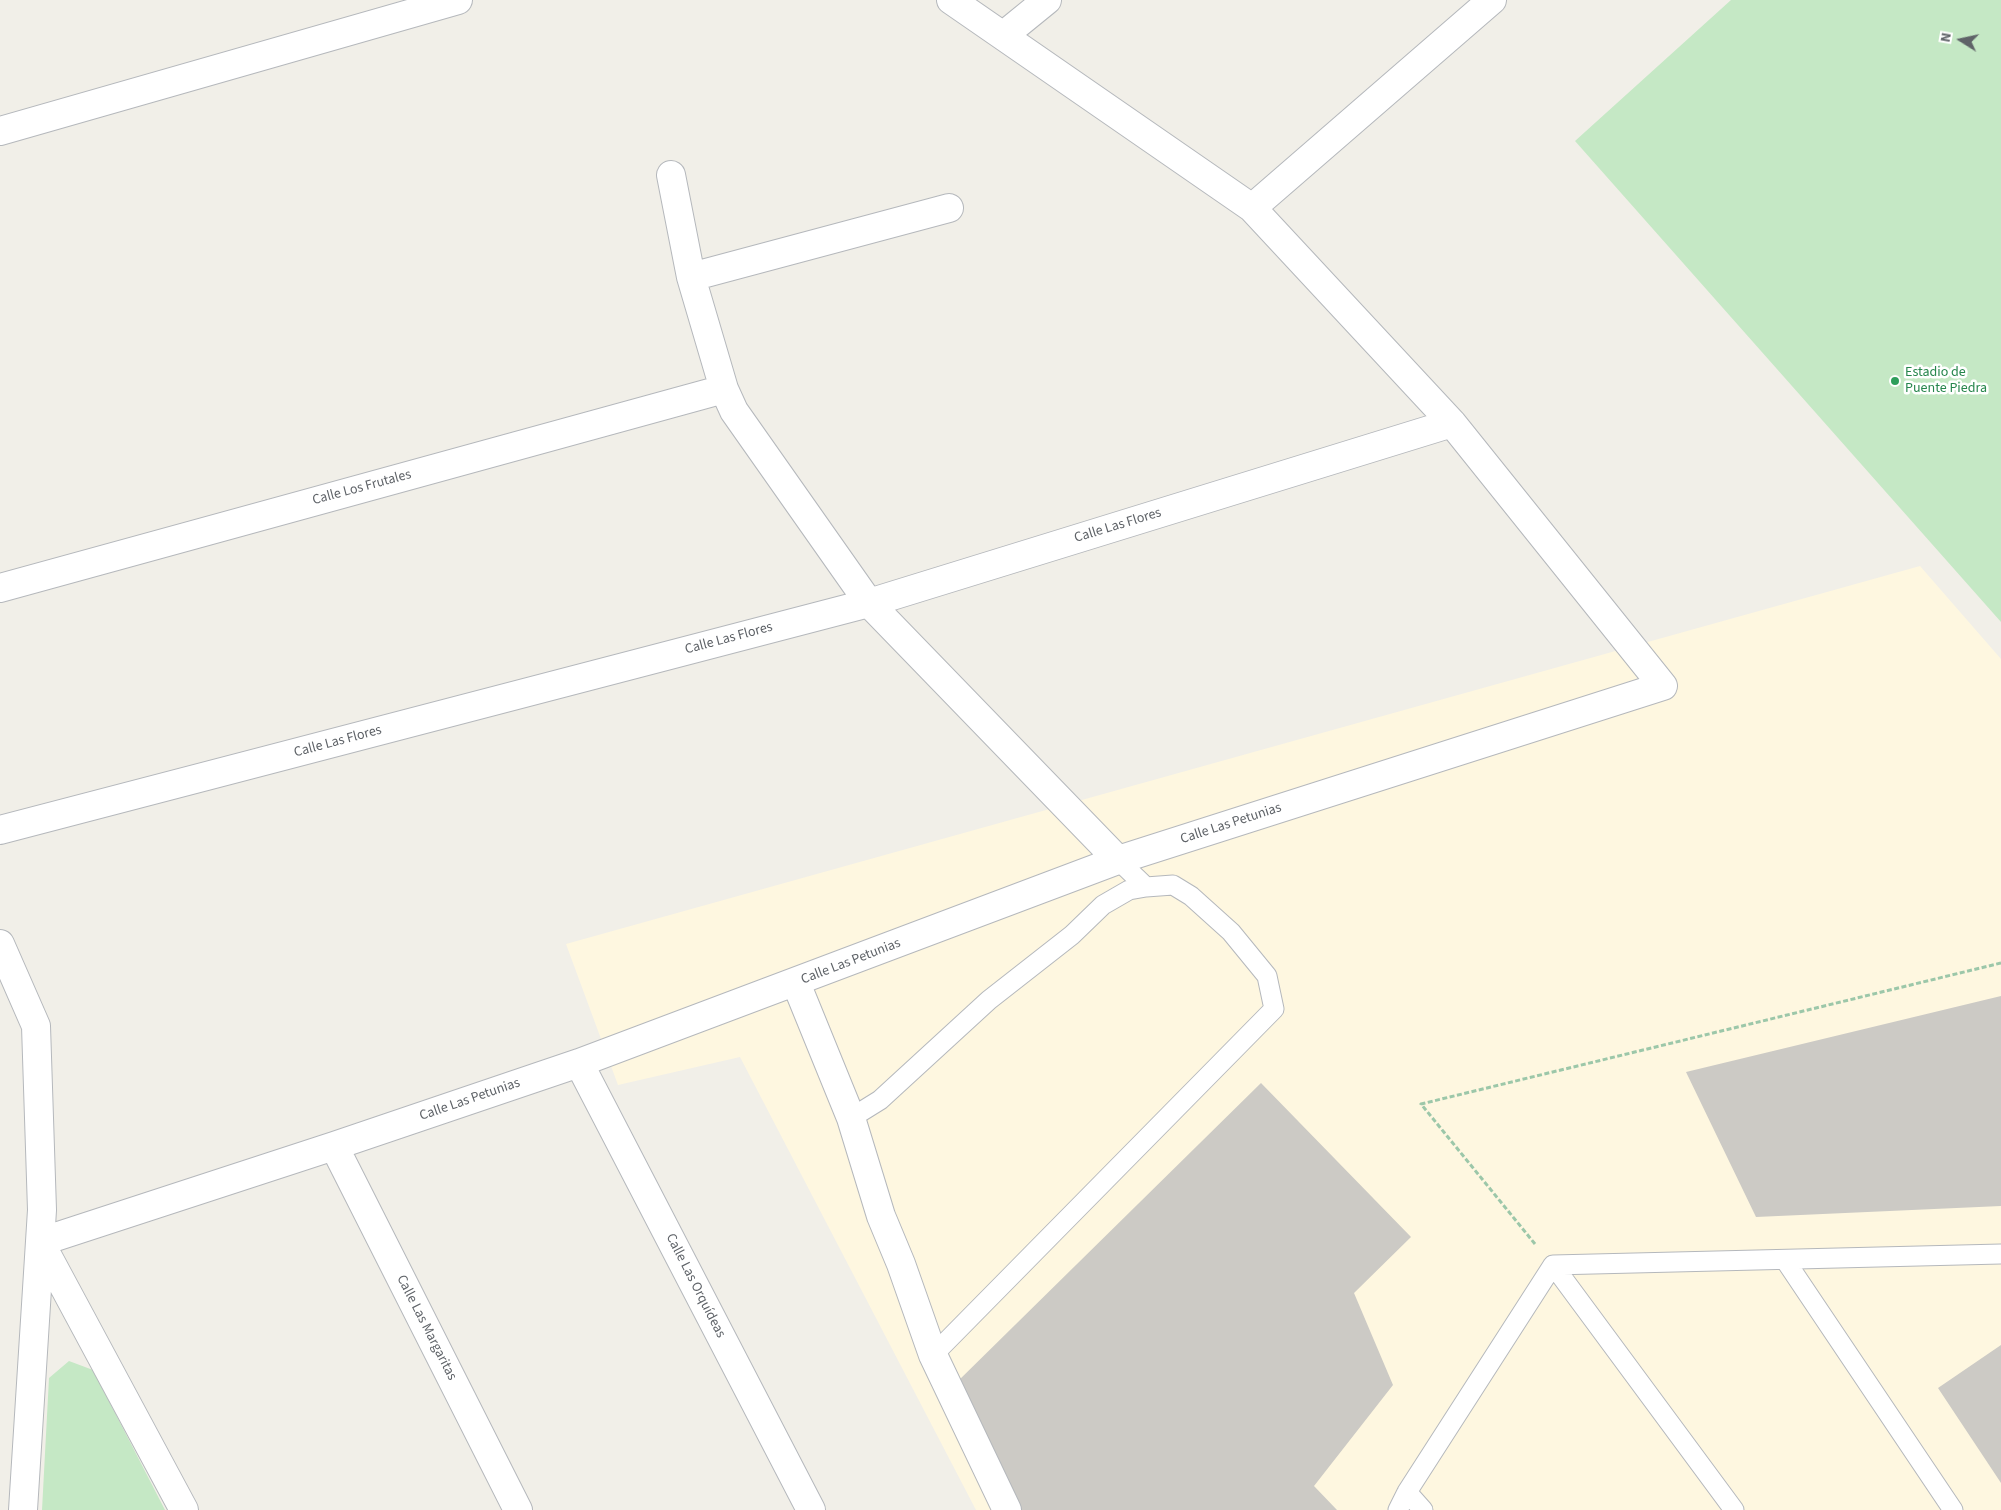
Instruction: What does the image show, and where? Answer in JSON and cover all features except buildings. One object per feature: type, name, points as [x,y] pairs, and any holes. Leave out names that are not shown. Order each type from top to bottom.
[{"type":"street","points":[[0,131],[458,0]]},
{"type":"street","points":[[951,0],[1252,208],[1452,423]]},
{"type":"street","points":[[1004,35],[1047,0]]},
{"type":"street","points":[[1252,208],[1492,0]]},
{"type":"street","points":[[671,175],[691,276],[724,389],[734,411],[869,603],[1118,860]]},
{"type":"street","points":[[691,276],[950,208]]},
{"type":"street","name":"Calle Los Frutales","points":[[0,588],[724,389]]},
{"type":"street","name":"Calle Las Flores","points":[[0,830],[869,603],[1452,423]]},
{"type":"street","name":"Calle Las Petunias","points":[[40,1242],[334,1146],[579,1063],[1118,860],[1663,686],[1452,423]]},
{"type":"street","points":[[0,944],[36,1026],[42,1210],[23,1510]]},
{"type":"street","points":[[796,982],[852,1118],[881,1216],[901,1264],[933,1355],[1007,1510]]},
{"type":"street","name":"Calle Las Orquídeas","points":[[579,1063],[811,1510]]},
{"type":"street","name":"Calle Las Margaritas","points":[[334,1146],[518,1510]]},
{"type":"street","points":[[40,1242],[184,1510]]},
{"type":"lane","points":[[1118,860],[1146,887]]},
{"type":"lane","points":[[852,1118],[880,1100],[989,1000],[1072,935],[1103,905],[1129,890],[1173,886],[1190,896],[1231,932],[1267,976],[1274,1009],[933,1355]]},
{"type":"lane","points":[[1553,1265],[2001,1254]]},
{"type":"lane","points":[[1784,1260],[1953,1510]]},
{"type":"lane","points":[[1398,1510],[1407,1492],[1553,1265]]},
{"type":"lane","points":[[1553,1265],[1734,1510]]},
{"type":"lane","points":[[1407,1492],[1423,1510]]},
{"type":"path","points":[[1553,1265],[1421,1104],[2001,964]]},
{"type":"shaded area","points":[[1920,566],[2001,659],[2001,1510],[976,1510],[740,1057],[618,1085],[566,944]]},
{"type":"green space","name":"Estadio de Puente Piedra","points":[[1731,0],[2001,0],[2001,622],[1575,141]]},
{"type":"green space","points":[[69,1361],[93,1370],[165,1510],[42,1510],[49,1378]]},
{"type":"place","name":"Estadio de Puente Piedra","points":[[1895,381]]}]
